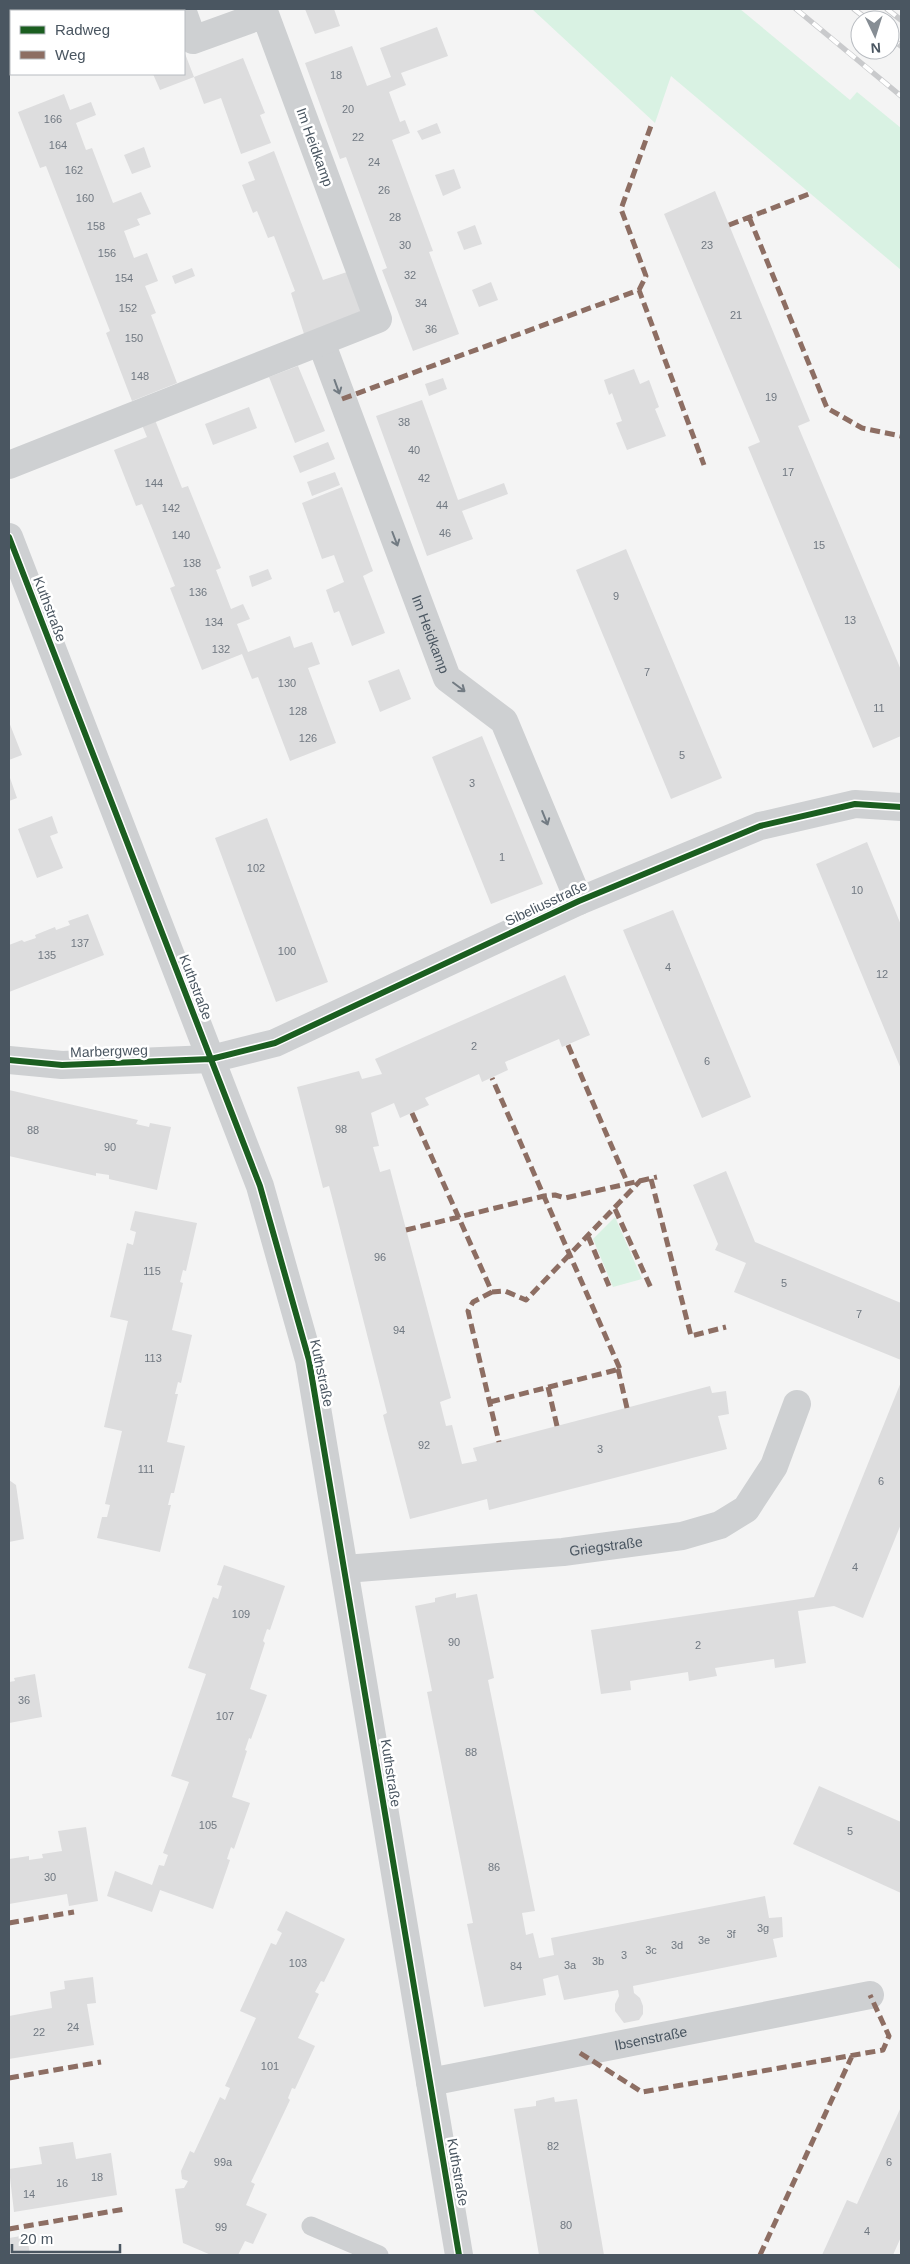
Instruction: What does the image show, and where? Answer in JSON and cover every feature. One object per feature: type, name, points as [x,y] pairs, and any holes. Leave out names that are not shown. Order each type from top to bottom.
[{"type":"street","name":"Im Heidkamp","points":[[9,465],[378,319],[265,14],[193,40],[185,18]]},
{"type":"street","name":"Im Heidkamp","points":[[320,342],[447,678],[504,721],[579,901]]},
{"type":"street","name":"Kuthstraße","points":[[9,538],[260,1186],[309,1360],[459,2255]]},
{"type":"street","name":"Sibeliusstraße","points":[[211,1059],[274,1043],[579,901],[760,826],[855,804],[901,807]]},
{"type":"street","name":"Marbergweg","points":[[9,1060],[62,1065],[211,1059]]},
{"type":"street","name":"Griegstraße","points":[[345,1569],[563,1552],[682,1536],[720,1525],[746,1508],[774,1466],[796,1404]]},
{"type":"street","name":"Ibsenstraße","points":[[430,2082],[870,1995]]},
{"type":"lane","points":[[311,2226],[379,2255]]},
{"type":"green space","points":[[532,9],[740,9],[850,100],[857,92],[901,128],[901,270],[671,76],[655,123]]},
{"type":"green space","points":[[615,1217],[642,1279],[613,1287],[593,1239]]},
{"type":"building","points":[[82,9],[154,10],[82,10]]},
{"type":"building","points":[[305,9],[334,9],[340,26],[315,34]]},
{"type":"building","points":[[437,27],[448,56],[401,73],[406,85],[389,92],[400,122],[405,120],[410,133],[392,140],[433,251],[429,252],[459,334],[413,351],[382,270],[387,268],[346,157],[340,159],[305,63],[352,46],[367,86],[391,77],[380,48]]},
{"type":"building","points":[[185,54],[194,77],[160,90],[153,75],[185,75]]},
{"type":"building","points":[[243,58],[265,113],[260,115],[271,143],[241,154],[221,98],[204,104],[194,77]]},
{"type":"building","points":[[64,94],[70,110],[91,102],[96,115],[76,123],[86,150],[92,148],[113,203],[141,192],[151,214],[137,219],[140,225],[124,231],[134,258],[147,253],[158,281],[145,286],[156,313],[151,315],[177,383],[132,401],[106,333],[110,331],[46,166],[40,168],[18,112]]},
{"type":"building","points":[[437,123],[441,133],[422,140],[417,131]]},
{"type":"building","points":[[144,147],[151,167],[132,174],[124,155]]},
{"type":"building","points":[[274,151],[323,280],[347,272],[362,311],[304,334],[291,293],[295,291],[274,236],[268,238],[257,211],[253,213],[242,185],[255,180],[248,162]]},
{"type":"building","points":[[454,169],[461,188],[443,196],[435,175]]},
{"type":"building","points":[[715,191],[810,421],[798,426],[901,670],[901,736],[873,748],[748,447],[760,442],[664,214]]},
{"type":"building","points":[[475,225],[482,244],[464,250],[457,232]]},
{"type":"building","points":[[192,268],[195,276],[175,284],[172,276]]},
{"type":"building","points":[[491,282],[498,300],[479,307],[472,290]]},
{"type":"building","points":[[298,366],[325,431],[295,443],[269,377]]},
{"type":"building","points":[[634,369],[640,384],[649,380],[659,407],[655,409],[666,436],[627,450],[616,423],[622,421],[612,393],[609,395],[604,380]]},
{"type":"building","points":[[443,378],[447,389],[429,396],[425,384]]},
{"type":"building","points":[[422,400],[458,500],[504,483],[508,494],[462,511],[473,539],[427,556],[376,416]]},
{"type":"building","points":[[249,407],[257,428],[213,445],[205,424]]},
{"type":"building","points":[[155,420],[182,488],[188,486],[221,568],[216,570],[231,609],[243,604],[250,619],[237,624],[248,652],[290,636],[294,648],[312,642],[320,664],[308,668],[336,743],[290,761],[258,677],[252,679],[242,654],[202,670],[170,588],[175,586],[153,531],[142,504],[136,506],[114,450],[147,437],[142,425]]},
{"type":"building","points":[[328,442],[335,459],[300,473],[293,456]]},
{"type":"building","points":[[335,472],[340,485],[312,496],[307,482]]},
{"type":"building","points":[[342,487],[373,571],[363,576],[385,633],[352,646],[339,611],[334,613],[326,590],[344,582],[334,555],[322,559],[302,503]]},
{"type":"building","points":[[626,549],[722,778],[671,799],[576,570]]},
{"type":"building","points":[[268,569],[272,579],[252,587],[249,576]]},
{"type":"building","points":[[399,669],[411,699],[380,712],[368,681]]},
{"type":"building","points":[[9,722],[22,755],[9,760]]},
{"type":"building","points":[[482,736],[543,884],[491,904],[432,757]]},
{"type":"building","points":[[9,775],[17,798],[9,801]]},
{"type":"building","points":[[52,816],[58,833],[50,836],[63,868],[37,878],[18,829]]},
{"type":"building","points":[[267,818],[328,982],[276,1002],[215,838]]},
{"type":"building","points":[[867,842],[901,925],[901,1069],[816,864]]},
{"type":"building","points":[[673,910],[751,1097],[702,1118],[623,930]]},
{"type":"building","points":[[88,914],[104,955],[9,992],[9,945],[22,940],[24,942],[36,938],[35,935],[55,927],[56,930],[70,925],[68,921]]},
{"type":"building","points":[[565,975],[590,1035],[562,1047],[559,1039],[505,1062],[508,1070],[482,1082],[479,1074],[425,1098],[429,1105],[400,1118],[394,1103],[371,1113],[379,1146],[373,1147],[380,1172],[390,1169],[451,1398],[440,1402],[446,1426],[452,1425],[462,1464],[477,1461],[473,1448],[710,1386],[712,1393],[726,1391],[729,1414],[718,1416],[727,1449],[489,1510],[487,1499],[410,1519],[383,1415],[387,1413],[334,1205],[329,1186],[323,1188],[297,1087],[359,1071],[362,1079],[382,1074],[375,1059]]},
{"type":"building","points":[[9,1090],[138,1120],[136,1124],[149,1127],[150,1123],[171,1127],[157,1190],[109,1179],[109,1175],[96,1173],[96,1176],[9,1156]]},
{"type":"building","points":[[726,1171],[755,1242],[901,1303],[901,1360],[734,1292],[746,1263],[715,1250],[718,1244],[693,1185]]},
{"type":"building","points":[[135,1211],[197,1223],[186,1271],[183,1270],[180,1282],[183,1283],[172,1330],[192,1335],[181,1383],[178,1382],[175,1394],[178,1394],[167,1442],[185,1446],[174,1493],[171,1493],[168,1505],[171,1505],[160,1552],[97,1538],[102,1517],[107,1517],[110,1505],[105,1504],[122,1431],[104,1427],[128,1321],[110,1317],[127,1243],[133,1245],[136,1232],[130,1230]]},
{"type":"building","points":[[901,1382],[901,1524],[863,1618],[834,1606],[798,1611],[806,1663],[775,1668],[774,1659],[715,1668],[717,1676],[689,1681],[688,1672],[630,1681],[631,1690],[601,1694],[591,1630],[814,1597]]},
{"type":"building","points":[[9,1480],[16,1485],[24,1539],[9,1542]]},
{"type":"building","points":[[224,1565],[285,1586],[270,1630],[267,1629],[263,1641],[265,1643],[250,1689],[267,1695],[251,1739],[249,1738],[245,1750],[247,1751],[232,1797],[250,1803],[234,1849],[231,1847],[227,1859],[230,1860],[213,1909],[160,1890],[152,1912],[107,1896],[115,1871],[152,1885],[159,1865],[164,1866],[168,1855],[163,1853],[189,1782],[171,1776],[206,1674],[188,1668],[213,1597],[218,1599],[222,1586],[217,1585]]},
{"type":"building","points":[[456,1593],[456,1598],[477,1594],[494,1678],[488,1680],[535,1911],[522,1913],[526,1935],[533,1933],[539,1958],[554,1955],[551,1938],[765,1896],[769,1918],[782,1917],[783,1937],[773,1939],[777,1957],[633,1986],[634,1993],[640,1998],[643,2006],[643,2014],[639,2020],[624,2023],[615,2011],[615,2004],[619,1996],[618,1990],[564,2000],[558,1975],[543,1979],[546,1995],[484,2007],[467,1924],[473,1923],[427,1692],[432,1691],[415,1606],[435,1602],[435,1598]]},
{"type":"building","points":[[35,1674],[42,1717],[9,1723],[9,1682],[15,1681],[14,1678]]},
{"type":"building","points":[[819,1786],[901,1822],[901,1893],[793,1844]]},
{"type":"building","points":[[86,1827],[98,1901],[69,1906],[67,1894],[9,1904],[9,1859],[29,1856],[29,1860],[43,1858],[42,1854],[62,1851],[58,1831]]},
{"type":"building","points":[[286,1911],[345,1939],[324,1982],[321,1981],[315,1992],[319,1994],[298,2038],[315,2046],[295,2089],[292,2088],[288,2098],[290,2100],[251,2182],[255,2184],[246,2205],[267,2214],[253,2244],[245,2241],[238,2255],[211,2255],[183,2243],[175,2189],[184,2188],[188,2181],[182,2179],[181,2171],[190,2151],[194,2153],[220,2097],[225,2100],[230,2088],[225,2086],[256,2018],[240,2011],[271,1943],[276,1945],[282,1933],[277,1930]]},
{"type":"building","points":[[93,1977],[96,2003],[87,2004],[94,2045],[9,2059],[9,2016],[52,2008],[50,1992],[65,1989],[64,1981]]},
{"type":"building","points":[[554,2097],[555,2102],[577,2099],[604,2255],[539,2255],[514,2109],[536,2106],[536,2101]]},
{"type":"building","points":[[901,2107],[901,2237],[893,2255],[822,2255],[847,2200],[857,2204]]},
{"type":"building","points":[[73,2142],[76,2159],[111,2153],[117,2195],[14,2212],[9,2169],[42,2164],[39,2147]]},
{"type":"building","points":[[27,2235],[30,2255],[9,2255],[9,2238]]},
{"type":"railway","points":[[796,9],[901,96]]},
{"type":"railway","points":[[887,9],[901,20]]},
{"type":"marked path","points":[[639,290],[646,276],[621,209],[652,123]]},
{"type":"marked path","points":[[729,225],[809,194]]},
{"type":"marked path","points":[[749,217],[827,408],[862,428],[901,436]]},
{"type":"marked path","points":[[342,399],[639,290],[704,465]]},
{"type":"marked path","points":[[568,1045],[628,1184]]},
{"type":"marked path","points":[[490,1402],[620,1369],[492,1078]]},
{"type":"marked path","points":[[412,1113],[492,1292],[505,1291],[526,1300],[641,1180]]},
{"type":"marked path","points":[[406,1230],[544,1196],[555,1195],[565,1198],[657,1177]]},
{"type":"marked path","points":[[651,1179],[691,1336],[726,1327]]},
{"type":"marked path","points":[[615,1209],[651,1288]]},
{"type":"marked path","points":[[588,1236],[609,1286]]},
{"type":"marked path","points":[[492,1292],[473,1302],[468,1311],[499,1442]]},
{"type":"marked path","points":[[618,1369],[627,1408]]},
{"type":"marked path","points":[[548,1387],[557,1426]]},
{"type":"marked path","points":[[9,1923],[74,1912]]},
{"type":"marked path","points":[[580,2053],[642,2092],[883,2050],[889,2036],[870,1995]]},
{"type":"marked path","points":[[760,2255],[852,2056]]},
{"type":"marked path","points":[[9,2078],[101,2062]]},
{"type":"marked path","points":[[9,2229],[125,2209]]},
{"type":"cycle path","points":[[9,537],[260,1186],[309,1360],[459,2255]]},
{"type":"cycle path","points":[[9,1060],[62,1065],[211,1059],[275,1043],[579,901],[760,826],[855,804],[901,807]]}]
